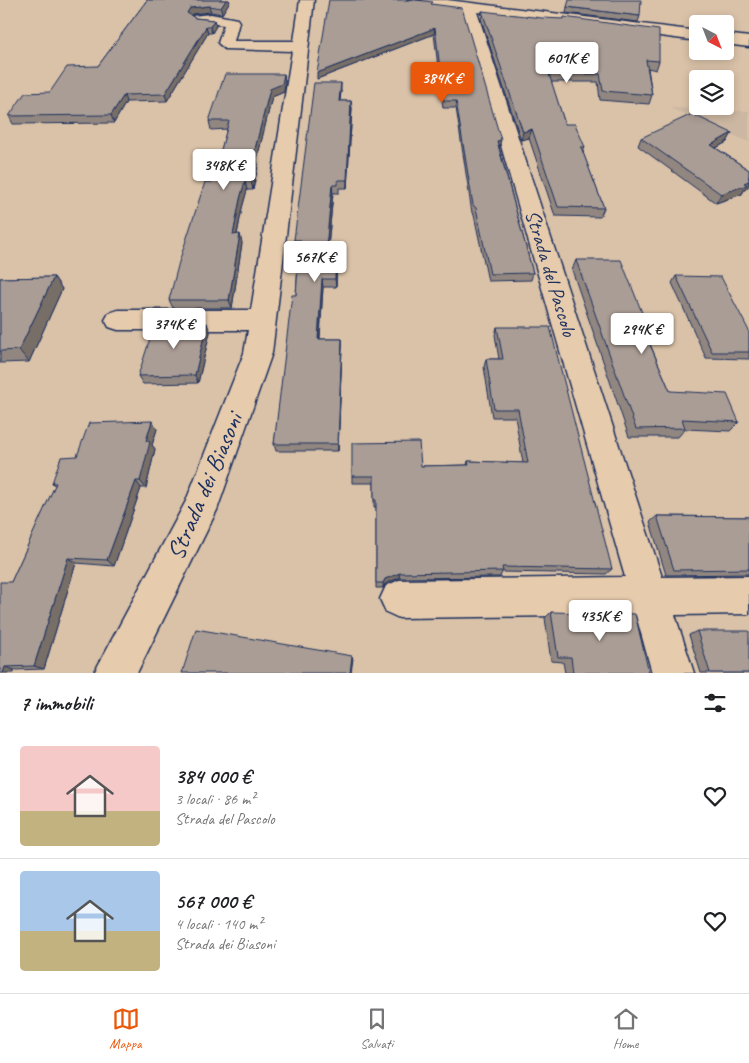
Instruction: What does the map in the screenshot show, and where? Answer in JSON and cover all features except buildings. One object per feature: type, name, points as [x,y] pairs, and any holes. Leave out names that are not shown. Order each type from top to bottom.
[{"type":"street","name":"Strada dei Biasoni","points":[[115,673],[200,510],[258,353],[307,0]]},
{"type":"street","points":[[414,0],[689,35]]},
{"type":"street","name":"Strada del Pascolo","points":[[468,7],[673,673]]},
{"type":"street","points":[[197,19],[211,18],[232,22],[226,43],[231,46],[300,46]]},
{"type":"street","points":[[734,40],[749,42]]},
{"type":"street","points":[[118,320],[263,320]]},
{"type":"street","points":[[399,599],[749,595]]},
{"type":"shaded area","points":[[670,108],[689,109],[689,115],[734,115],[734,110],[749,111],[749,142]]}]
